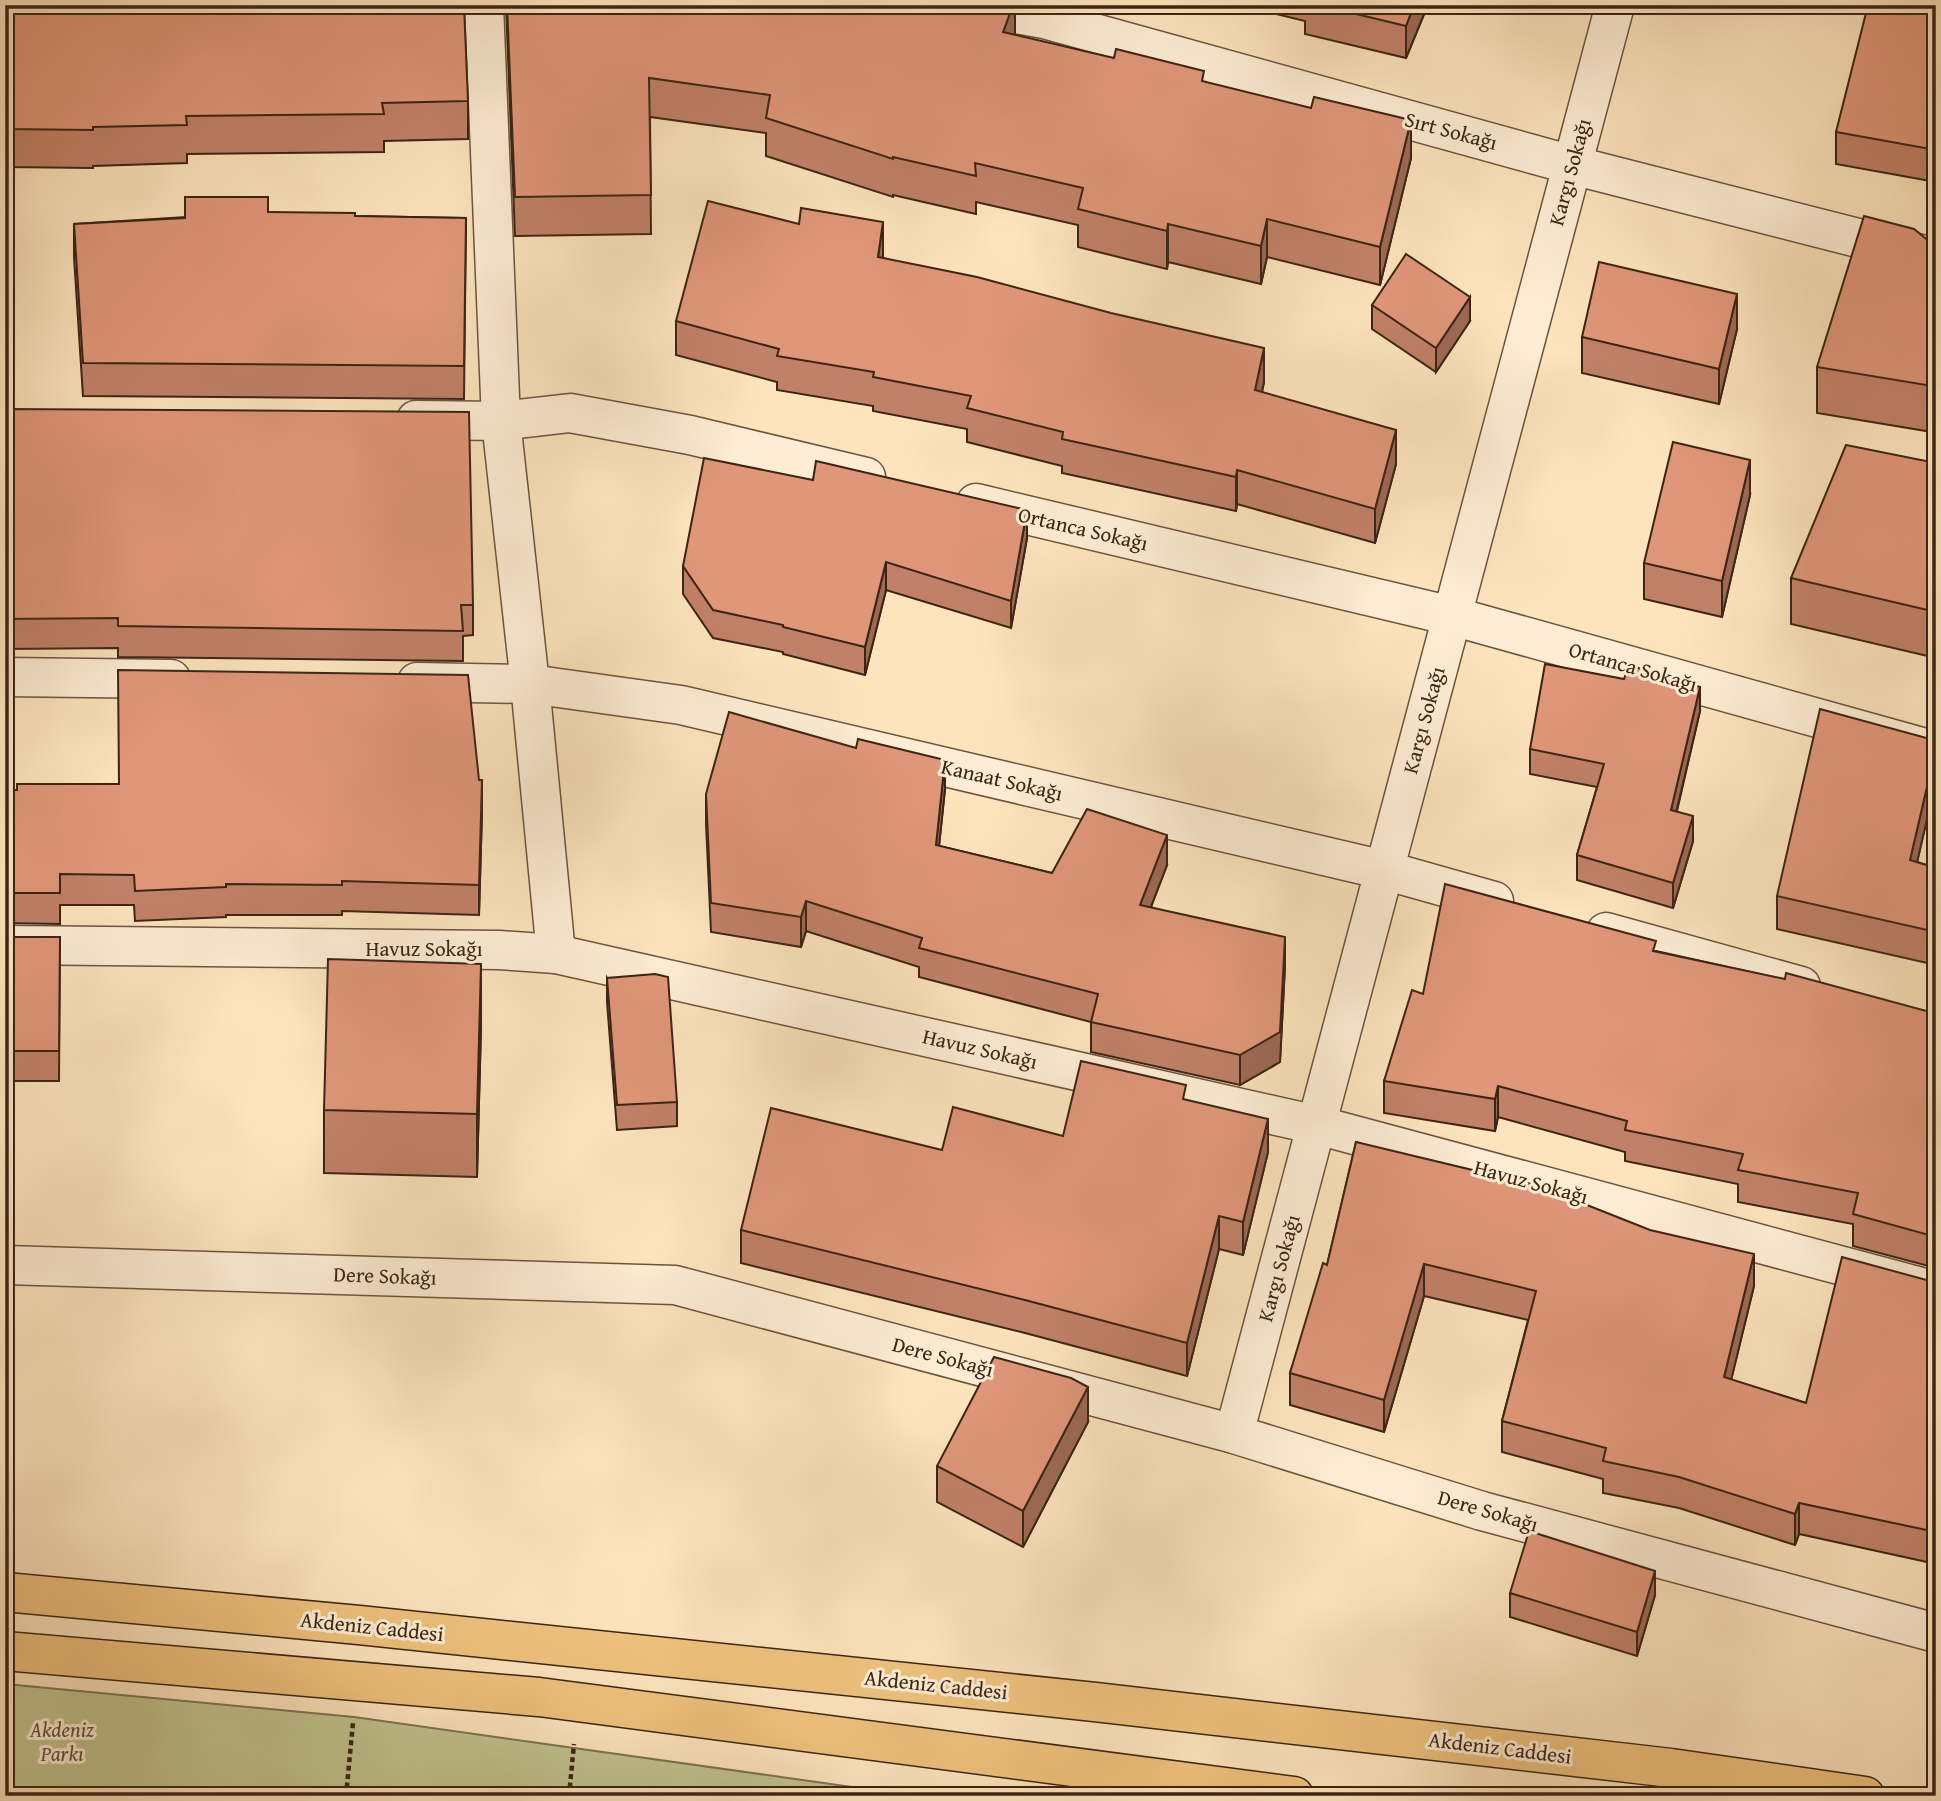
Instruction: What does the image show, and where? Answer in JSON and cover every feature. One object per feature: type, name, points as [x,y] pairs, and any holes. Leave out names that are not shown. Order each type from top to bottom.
[{"type":"main road","name":"Akdeniz Caddesi","points":[[5,1592],[359,1625],[1095,1702],[1671,1768],[1865,1796]]},
{"type":"main road","points":[[5,1651],[552,1699],[1294,1796]]},
{"type":"street","points":[[484,5],[501,421],[556,954]]},
{"type":"street","name":"Sırt Sokağı","points":[[966,5],[1046,12],[1572,165],[1936,258]]},
{"type":"street","name":"Kargı Sokağı","points":[[1234,1434],[1615,5]]},
{"type":"street","points":[[377,420],[501,421],[570,413],[690,435],[894,484]]},
{"type":"street","name":"Ortanca Sokağı","points":[[949,497],[1452,616],[1936,751]]},
{"type":"street","points":[[5,677],[199,679]]},
{"type":"street","name":"Kanaat Sokağı","points":[[378,682],[530,684],[681,705],[1384,870],[1529,911]]},
{"type":"street","points":[[1569,922],[1829,994]]},
{"type":"street","name":"Havuz Sokağı","points":[[5,945],[499,950],[556,954],[1317,1125],[1936,1291]]},
{"type":"street","name":"Dere Sokağı","points":[[5,1265],[675,1285],[1234,1434],[1482,1511],[1936,1633]]},
{"type":"path","points":[[346,1796],[357,1682]]},
{"type":"green space","name":"Akdeniz Parkı","points":[[5,1684],[354,1717],[916,1796],[5,1796]]},
{"type":"building","points":[[5,5],[464,5],[468,101],[382,103],[384,114],[186,116],[187,125],[93,127],[93,130],[5,129]]},
{"type":"building","points":[[507,5],[1013,5],[1003,32],[1114,58],[1116,49],[1204,71],[1202,81],[1311,108],[1314,97],[1411,120],[1380,247],[1267,219],[1261,246],[1168,224],[1167,231],[1078,209],[1083,188],[975,163],[976,176],[893,159],[766,118],[770,95],[649,78],[651,195],[515,197]]},
{"type":"building","points":[[1319,5],[1414,5],[1406,26]]},
{"type":"building","points":[[1868,5],[1936,5],[1936,150],[1836,132]]},
{"type":"building","points":[[185,197],[268,197],[268,212],[466,218],[464,366],[83,363],[74,224],[185,218]]},
{"type":"building","points":[[708,201],[799,224],[801,208],[883,222],[878,257],[977,277],[1111,313],[1264,348],[1255,390],[1396,430],[1375,509],[1237,470],[1236,477],[1062,439],[1063,432],[967,408],[971,396],[873,377],[874,372],[777,356],[779,349],[676,321]]},
{"type":"building","points":[[1864,216],[1914,229],[1936,247],[1936,378],[1932,386],[1817,367]]},
{"type":"building","points":[[1406,254],[1470,297],[1436,348],[1372,305]]},
{"type":"building","points":[[1599,262],[1737,294],[1719,369],[1582,337]]},
{"type":"building","points":[[5,409],[469,412],[473,605],[461,605],[463,631],[118,626],[118,618],[5,619]]},
{"type":"building","points":[[1673,442],[1750,460],[1722,581],[1644,563]]},
{"type":"building","points":[[1846,445],[1936,463],[1936,612],[1791,578]]},
{"type":"building","points":[[704,458],[813,480],[816,461],[1027,510],[1011,601],[886,562],[865,647],[713,610],[683,566]]},
{"type":"building","points":[[1545,664],[1624,679],[1629,665],[1700,687],[1671,810],[1693,816],[1673,883],[1577,855],[1604,764],[1530,749]]},
{"type":"building","points":[[118,670],[468,675],[479,780],[482,780],[479,885],[342,881],[342,885],[226,884],[226,887],[135,891],[134,875],[60,874],[60,893],[5,893],[5,790],[17,790],[17,784],[119,784]]},
{"type":"building","points":[[1820,709],[1936,740],[1910,860],[1936,868],[1936,932],[1777,896]]},
{"type":"building","points":[[729,712],[856,748],[858,739],[945,760],[936,845],[1052,873],[1087,809],[1167,835],[1140,905],[1285,937],[1280,1032],[1240,1055],[1091,1022],[1098,994],[919,948],[922,938],[806,901],[801,917],[711,903],[706,794]]},
{"type":"building","points":[[1445,884],[1656,941],[1653,951],[1785,979],[1786,973],[1936,1012],[1936,1237],[1853,1214],[1858,1193],[1738,1170],[1743,1154],[1625,1130],[1627,1121],[1498,1086],[1495,1099],[1384,1081],[1412,990],[1423,994]]},
{"type":"building","points":[[5,937],[60,937],[59,1051],[5,1051]]},
{"type":"building","points":[[328,959],[481,964],[477,1114],[324,1110]]},
{"type":"building","points":[[655,974],[668,977],[677,1102],[617,1105],[607,978]]},
{"type":"building","points":[[1081,1061],[1186,1085],[1183,1099],[1268,1119],[1243,1222],[1219,1216],[1187,1343],[741,1230],[771,1108],[942,1150],[953,1107],[1063,1136]]},
{"type":"building","points":[[1356,1142],[1539,1186],[1650,1230],[1754,1254],[1724,1377],[1806,1403],[1842,1257],[1936,1281],[1936,1532],[1799,1503],[1795,1514],[1679,1477],[1603,1461],[1606,1448],[1502,1421],[1536,1291],[1424,1264],[1384,1400],[1290,1373],[1323,1263],[1327,1265]]},
{"type":"building","points":[[994,1357],[1071,1378],[1088,1387],[1023,1511],[937,1466]]},
{"type":"building","points":[[1529,1531],[1655,1571],[1637,1632],[1510,1593]]}]
